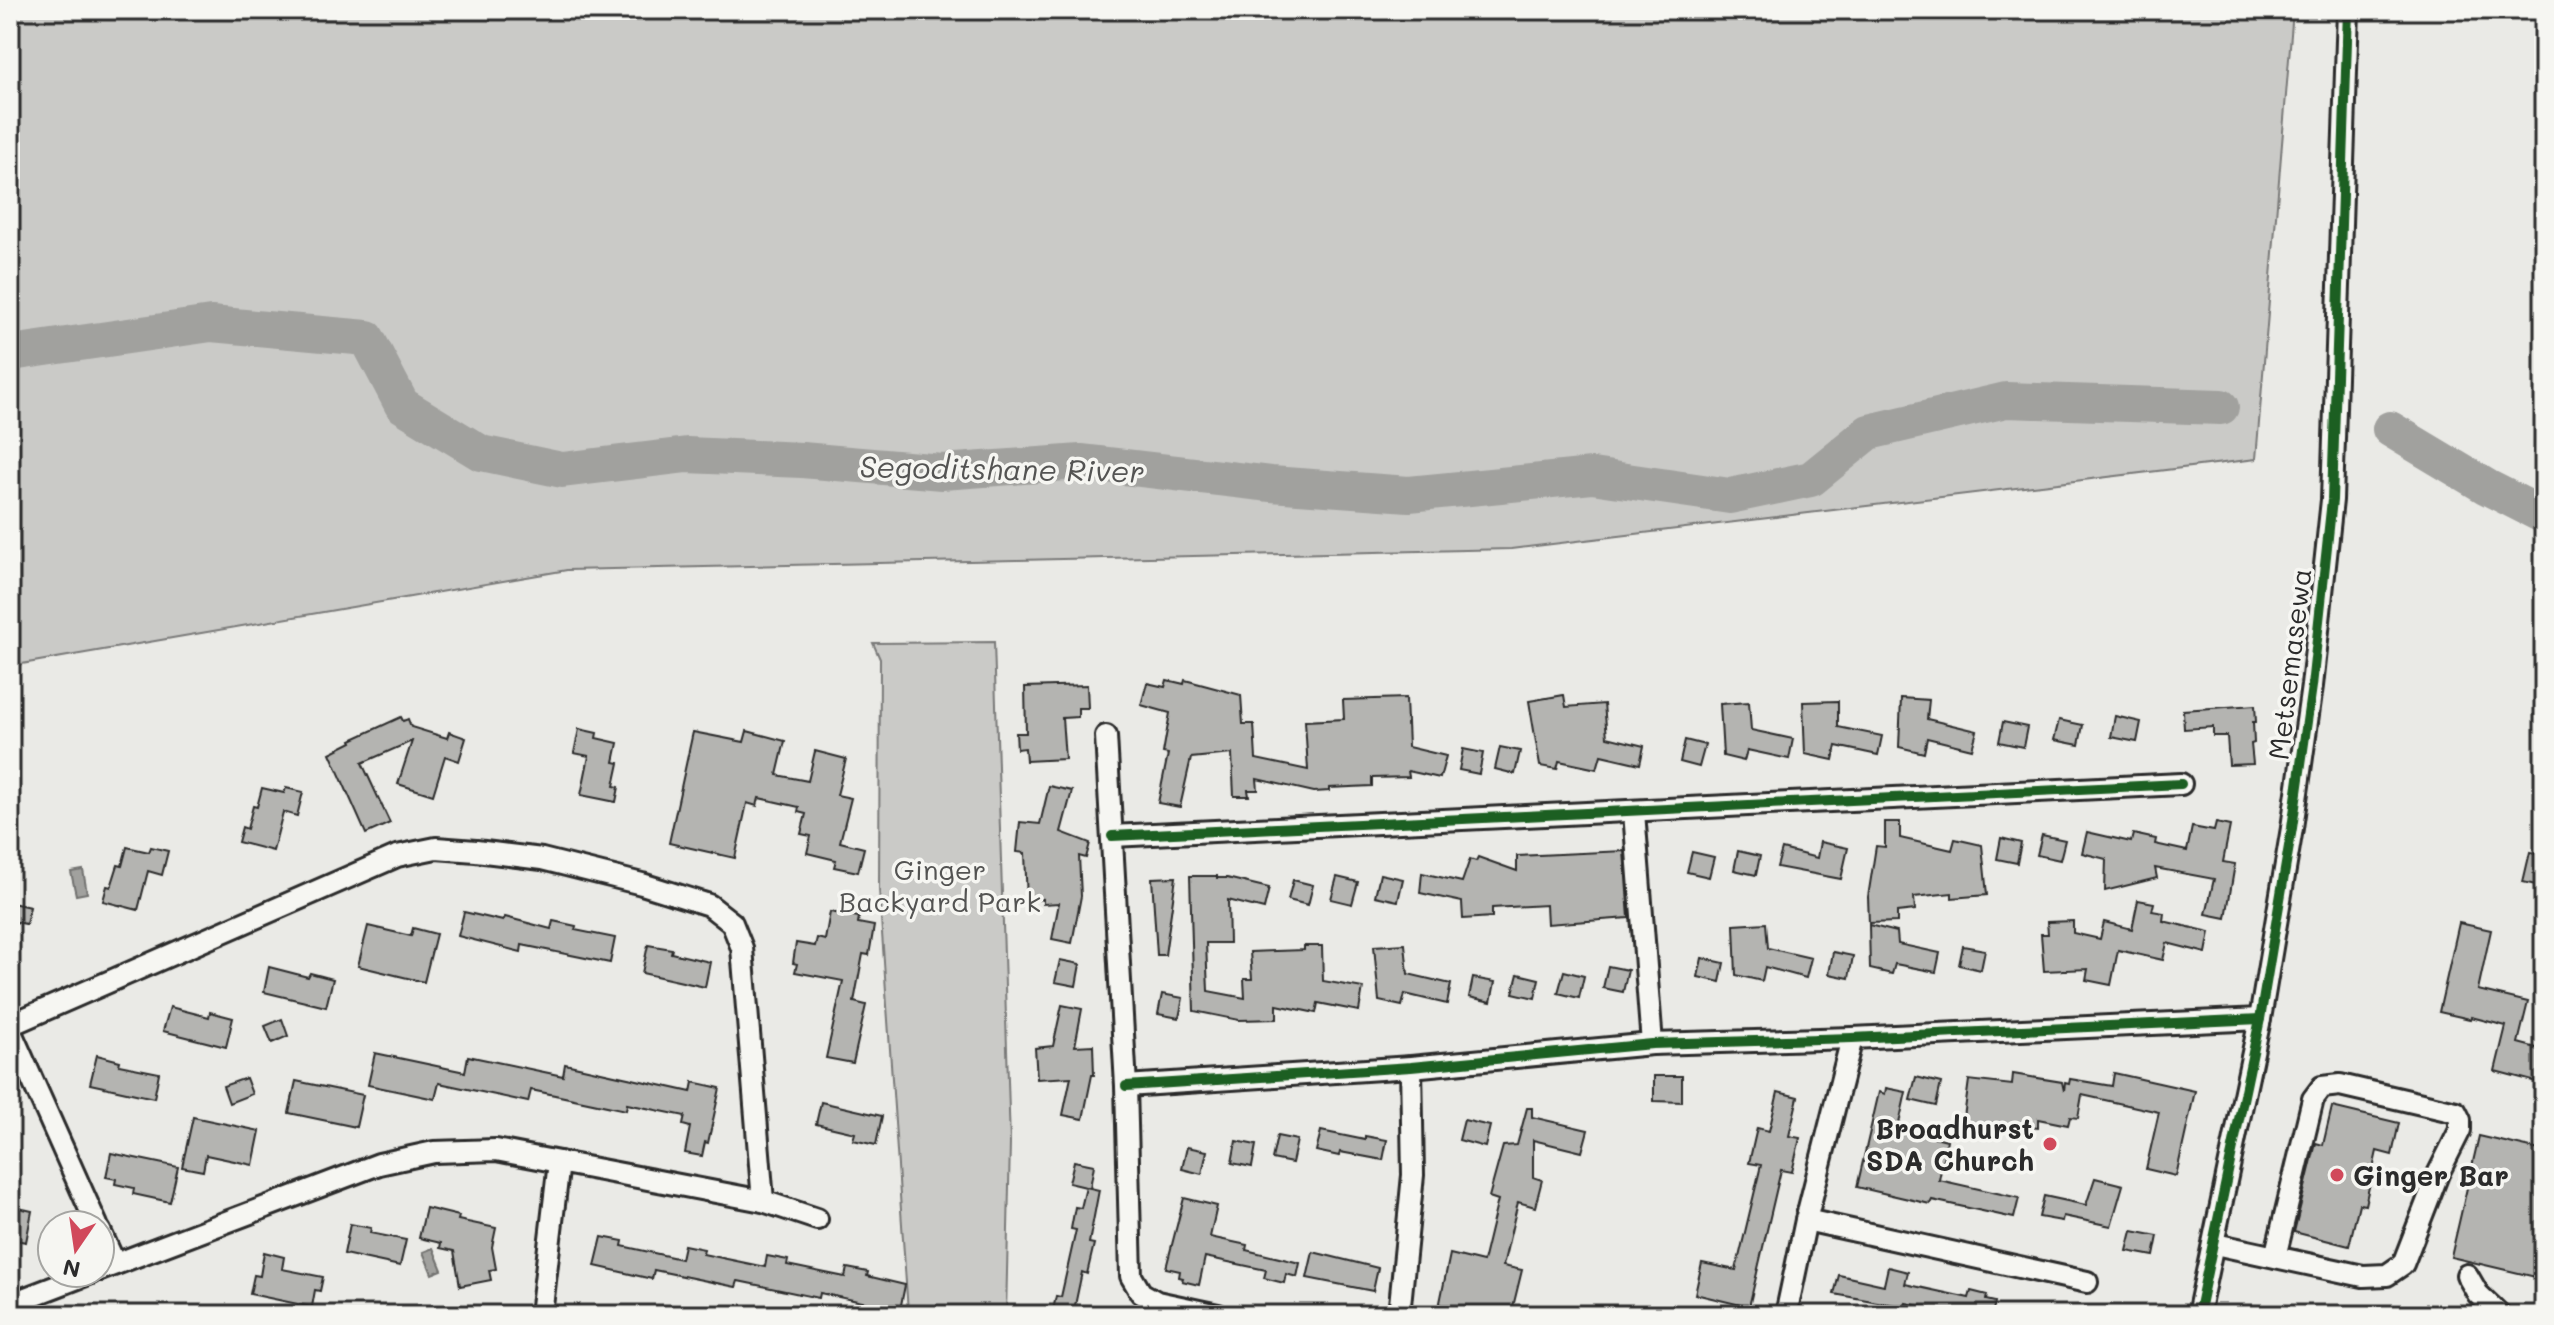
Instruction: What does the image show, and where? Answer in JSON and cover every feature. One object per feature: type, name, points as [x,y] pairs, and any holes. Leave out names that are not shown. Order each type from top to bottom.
[{"type":"street","name":"Metsemasewa","points":[[2198,1315],[2260,1019],[2312,686],[2332,500],[2348,10]]},
{"type":"street","points":[[1106,736],[1126,1086],[1131,1276],[1141,1293],[1157,1302],[1218,1315]]},
{"type":"street","points":[[1112,836],[2181,784]]},
{"type":"street","points":[[1634,812],[1652,1044]]},
{"type":"street","points":[[90,1209],[10,1028],[397,856],[436,848],[542,859],[680,894],[709,905],[732,923],[742,948],[763,1201]]},
{"type":"street","points":[[1126,1086],[1411,1067],[1652,1044],[2260,1019]]},
{"type":"street","points":[[1786,1315],[1806,1220],[1852,1038]]},
{"type":"street","points":[[1399,1315],[1413,1175],[1411,1067]]},
{"type":"street","points":[[2215,1244],[2275,1257],[2363,1276],[2387,1275],[2403,1264],[2438,1174],[2460,1130],[2456,1112],[2340,1085],[2322,1087],[2313,1099],[2275,1257]]},
{"type":"street","points":[[116,1264],[379,1164],[434,1152],[496,1150],[763,1201],[817,1219]]},
{"type":"street","points":[[541,1315],[559,1162]]},
{"type":"street","points":[[1806,1220],[2087,1282]]},
{"type":"street","points":[[2467,1275],[2478,1294],[2500,1315]]},
{"type":"street","points":[[10,1304],[49,1289]]},
{"type":"green space","points":[[10,10],[2293,10],[2256,459],[1511,549],[567,570],[10,666]]},
{"type":"green space","name":"Ginger Backyard Park","points":[[994,642],[1010,1143],[1006,1315],[906,1315],[879,889],[880,659],[873,643]]},
{"type":"shaded area","points":[[83,870],[87,893],[76,895],[71,872]]},
{"type":"shaded area","points":[[433,1248],[442,1270],[432,1274],[423,1252]]},
{"type":"building","points":[[1167,680],[1184,684],[1185,680],[1241,695],[1243,724],[1254,724],[1256,759],[1308,770],[1305,721],[1344,719],[1343,700],[1406,698],[1408,747],[1446,756],[1440,778],[1408,771],[1409,777],[1372,778],[1372,786],[1329,788],[1329,791],[1314,792],[1257,779],[1258,790],[1248,790],[1249,796],[1234,796],[1232,754],[1191,758],[1180,807],[1158,803],[1168,754],[1163,753],[1170,713],[1141,705],[1147,683],[1165,687]]},
{"type":"building","points":[[1087,685],[1088,708],[1078,708],[1078,717],[1062,718],[1065,759],[1026,761],[1025,748],[1017,749],[1016,733],[1026,733],[1025,687]]},
{"type":"building","points":[[1564,695],[1566,707],[1604,704],[1607,737],[1644,746],[1640,764],[1601,755],[1597,769],[1559,761],[1557,769],[1540,766],[1529,701]]},
{"type":"building","points":[[1901,698],[1929,700],[1927,719],[1977,731],[1972,749],[1927,738],[1924,753],[1899,747]]},
{"type":"building","points":[[1838,701],[1838,727],[1882,736],[1878,755],[1836,746],[1833,760],[1805,754],[1803,702]]},
{"type":"building","points":[[1749,702],[1751,730],[1793,739],[1789,759],[1747,750],[1744,761],[1723,756],[1720,704]]},
{"type":"building","points":[[2255,705],[2254,743],[2251,744],[2253,764],[2229,765],[2227,736],[2213,736],[2213,727],[2184,729],[2183,710]]},
{"type":"building","points":[[2115,716],[2141,722],[2137,742],[2111,737]]},
{"type":"building","points":[[401,717],[403,721],[408,719],[411,727],[447,738],[449,732],[466,738],[459,761],[445,756],[433,795],[398,784],[412,741],[362,763],[390,823],[366,834],[330,753]]},
{"type":"building","points":[[2059,720],[2083,725],[2079,745],[2054,740]]},
{"type":"building","points":[[2003,722],[2027,727],[2023,747],[1999,742]]},
{"type":"building","points":[[579,729],[597,733],[596,738],[618,743],[614,762],[619,763],[614,786],[619,787],[616,802],[581,795],[589,756],[574,753]]},
{"type":"building","points":[[747,731],[785,741],[777,775],[808,781],[815,751],[846,759],[837,795],[851,798],[840,842],[864,848],[858,872],[834,867],[836,860],[807,853],[811,836],[801,834],[806,814],[798,812],[799,807],[759,798],[757,806],[747,803],[735,858],[669,843],[693,732],[744,742]]},
{"type":"building","points":[[1685,740],[1705,745],[1699,767],[1680,762]]},
{"type":"building","points":[[1500,747],[1520,751],[1515,774],[1495,769]]},
{"type":"building","points":[[1463,749],[1483,753],[1479,774],[1459,770]]},
{"type":"building","points":[[1049,786],[1072,791],[1061,832],[1090,843],[1086,858],[1079,856],[1081,896],[1072,943],[1052,939],[1059,903],[1043,904],[1043,899],[1027,901],[1025,853],[1017,852],[1020,822],[1040,824]]},
{"type":"building","points":[[262,788],[284,793],[286,788],[303,792],[297,816],[283,812],[273,851],[238,842],[242,827],[247,829],[253,806],[257,807]]},
{"type":"building","points":[[1885,822],[1900,822],[1900,838],[1952,850],[1955,839],[1982,845],[1987,895],[1952,898],[1952,893],[1914,897],[1915,910],[1897,912],[1897,922],[1869,923],[1868,897],[1876,846],[1885,847]]},
{"type":"building","points":[[2216,823],[2230,826],[2223,862],[2235,864],[2226,918],[2206,914],[2214,879],[2155,868],[2157,878],[2105,891],[2106,859],[2082,853],[2087,832],[2131,842],[2133,834],[2156,839],[2155,844],[2187,851],[2192,827],[2214,831]]},
{"type":"building","points":[[2042,835],[2065,840],[2060,860],[2037,855]]},
{"type":"building","points":[[2001,838],[2021,843],[2017,863],[1997,859]]},
{"type":"building","points":[[1820,842],[1848,848],[1841,879],[1777,867],[1782,849],[1817,858]]},
{"type":"building","points":[[127,847],[149,852],[151,847],[168,851],[162,875],[148,871],[138,910],[103,901],[118,865],[122,866]]},
{"type":"building","points":[[1624,851],[1629,918],[1547,924],[1546,905],[1492,908],[1492,917],[1463,919],[1462,902],[1420,893],[1422,873],[1462,882],[1470,859],[1476,861],[1478,857],[1517,871],[1517,856]]},
{"type":"building","points":[[1738,851],[1760,856],[1756,875],[1734,870]]},
{"type":"building","points":[[1692,852],[1714,857],[1709,877],[1687,872]]},
{"type":"building","points":[[2530,852],[2544,855],[2544,887],[2523,882]]},
{"type":"building","points":[[1380,874],[1403,879],[1398,901],[1375,896]]},
{"type":"building","points":[[1190,876],[1217,876],[1269,888],[1264,909],[1228,900],[1229,943],[1206,943],[1208,991],[1245,998],[1244,979],[1252,979],[1250,952],[1304,950],[1304,946],[1322,946],[1323,981],[1363,988],[1359,1011],[1318,1003],[1316,1013],[1277,1005],[1277,1019],[1239,1020],[1194,1011]]},
{"type":"building","points":[[1176,877],[1165,955],[1157,955],[1152,878]]},
{"type":"building","points":[[1337,877],[1358,882],[1352,904],[1331,899]]},
{"type":"building","points":[[1293,880],[1313,885],[1308,905],[1288,900]]},
{"type":"building","points":[[2138,900],[2154,903],[2152,911],[2164,913],[2163,921],[2210,932],[2206,953],[2167,943],[2163,960],[2118,950],[2111,985],[2086,980],[2088,969],[2044,971],[2041,934],[2048,934],[2047,922],[2073,921],[2073,933],[2100,939],[2104,922],[2132,929]]},
{"type":"building","points":[[12,903],[30,907],[26,924],[10,921]]},
{"type":"building","points":[[464,912],[503,921],[505,917],[551,929],[553,921],[576,926],[575,930],[615,938],[610,963],[522,945],[521,952],[458,936]]},
{"type":"building","points":[[830,912],[859,917],[858,923],[874,926],[869,955],[863,954],[854,1002],[866,1005],[853,1063],[826,1058],[843,981],[795,972],[797,964],[793,963],[796,943],[815,946],[817,938],[825,940]]},
{"type":"building","points":[[1766,923],[1768,948],[1811,958],[1806,978],[1765,967],[1762,981],[1736,975],[1734,925]]},
{"type":"building","points":[[2459,923],[2491,930],[2478,990],[2528,1002],[2518,1043],[2544,1050],[2544,1084],[2495,1071],[2506,1026],[2439,1012]]},
{"type":"building","points":[[1869,925],[1897,932],[1898,944],[1940,953],[1936,972],[1895,964],[1892,974],[1870,969]]},
{"type":"building","points":[[368,926],[411,936],[413,928],[436,934],[424,982],[358,966]]},
{"type":"building","points":[[1405,944],[1408,974],[1451,984],[1447,1004],[1405,994],[1402,1006],[1379,1001],[1374,946]]},
{"type":"building","points":[[648,945],[672,949],[671,953],[710,962],[705,987],[642,973]]},
{"type":"building","points":[[1963,946],[1985,950],[1981,970],[1959,965]]},
{"type":"building","points":[[1833,952],[1853,956],[1849,978],[1829,974]]},
{"type":"building","points":[[1702,958],[1724,963],[1720,982],[1698,977]]},
{"type":"building","points":[[1060,960],[1080,964],[1076,986],[1055,982]]},
{"type":"building","points":[[1608,966],[1628,970],[1623,992],[1603,988]]},
{"type":"building","points":[[269,967],[308,977],[310,973],[333,979],[326,1007],[264,992]]},
{"type":"building","points":[[1564,971],[1584,976],[1579,998],[1558,993]]},
{"type":"building","points":[[1518,974],[1539,979],[1535,998],[1513,993]]},
{"type":"building","points":[[1473,978],[1495,982],[1491,1002],[1469,997]]},
{"type":"building","points":[[1162,994],[1183,998],[1179,1018],[1158,1014]]},
{"type":"building","points":[[1062,1005],[1082,1009],[1075,1046],[1093,1045],[1094,1075],[1083,1119],[1063,1115],[1071,1077],[1037,1079],[1035,1048],[1053,1046]]},
{"type":"building","points":[[170,1007],[209,1017],[210,1012],[233,1018],[226,1047],[163,1031]]},
{"type":"building","points":[[282,1019],[288,1036],[272,1043],[265,1026]]},
{"type":"building","points":[[375,1053],[465,1072],[468,1056],[563,1076],[565,1064],[691,1092],[693,1082],[720,1088],[708,1143],[705,1142],[702,1156],[685,1153],[690,1127],[683,1125],[685,1116],[627,1104],[626,1110],[531,1090],[528,1102],[439,1083],[435,1099],[368,1085]]},
{"type":"building","points":[[97,1055],[120,1061],[119,1065],[159,1073],[154,1098],[90,1084]]},
{"type":"building","points":[[2114,1073],[2195,1091],[2176,1176],[2146,1169],[2159,1112],[2082,1095],[2078,1118],[2070,1117],[2068,1125],[2038,1119],[2038,1128],[1993,1123],[1992,1129],[1963,1125],[1969,1080],[2012,1085],[2013,1074],[2062,1082],[2064,1091],[2065,1083],[2069,1084],[2070,1079],[2112,1086]]},
{"type":"building","points":[[1654,1076],[1682,1076],[1682,1102],[1654,1101]]},
{"type":"building","points":[[1916,1077],[1941,1083],[1936,1106],[1910,1100]]},
{"type":"building","points":[[246,1078],[252,1094],[229,1103],[223,1086]]},
{"type":"building","points":[[296,1081],[363,1095],[356,1127],[289,1113]]},
{"type":"building","points":[[1886,1088],[1906,1092],[1898,1128],[1947,1140],[1939,1180],[2019,1198],[2014,1218],[1932,1200],[1930,1204],[1857,1187],[1879,1092],[1885,1094]]},
{"type":"building","points":[[1778,1092],[1798,1097],[1789,1136],[1800,1138],[1792,1172],[1781,1170],[1749,1307],[1695,1294],[1702,1263],[1736,1270],[1761,1165],[1749,1163],[1757,1128],[1769,1131]]},
{"type":"building","points":[[821,1102],[882,1116],[876,1145],[853,1140],[855,1133],[816,1124]]},
{"type":"building","points":[[2332,1107],[2399,1123],[2392,1155],[2377,1151],[2365,1205],[2359,1204],[2349,1246],[2294,1232],[2316,1143],[2323,1145]]},
{"type":"building","points":[[1527,1108],[1532,1108],[1532,1117],[1588,1130],[1582,1152],[1533,1140],[1533,1177],[1542,1180],[1535,1207],[1518,1202],[1503,1266],[1522,1270],[1511,1315],[1450,1315],[1438,1312],[1450,1254],[1483,1262],[1498,1200],[1489,1197],[1503,1146],[1517,1145]]},
{"type":"building","points":[[193,1117],[260,1131],[253,1165],[206,1155],[203,1171],[182,1167]]},
{"type":"building","points":[[1464,1120],[1490,1126],[1485,1147],[1459,1140]]},
{"type":"building","points":[[1321,1131],[1365,1140],[1365,1136],[1387,1140],[1383,1160],[1316,1151]]},
{"type":"building","points":[[1277,1136],[1297,1140],[1292,1163],[1272,1159]]},
{"type":"building","points":[[2479,1136],[2544,1151],[2544,1279],[2451,1257]]},
{"type":"building","points":[[1236,1141],[1256,1145],[1252,1167],[1232,1163]]},
{"type":"building","points":[[1187,1147],[1207,1151],[1202,1174],[1182,1169]]},
{"type":"building","points":[[111,1153],[178,1167],[170,1202],[133,1194],[134,1188],[115,1184],[116,1179],[106,1177]]},
{"type":"building","points":[[1074,1161],[1094,1165],[1090,1188],[1069,1183]]},
{"type":"building","points":[[2095,1178],[2123,1185],[2111,1226],[2063,1216],[2062,1221],[2039,1217],[2044,1196],[2086,1205]]},
{"type":"building","points":[[1086,1187],[1099,1190],[1089,1243],[1094,1244],[1087,1274],[1082,1272],[1073,1315],[1052,1315],[1056,1296],[1061,1297],[1076,1230],[1071,1229],[1075,1207],[1081,1208]]},
{"type":"building","points":[[1184,1198],[1217,1206],[1210,1237],[1247,1245],[1246,1250],[1300,1263],[1297,1277],[1286,1274],[1284,1283],[1264,1278],[1266,1270],[1205,1257],[1199,1285],[1182,1281],[1180,1271],[1166,1268]]},
{"type":"building","points":[[10,1206],[32,1211],[26,1242],[10,1239]]},
{"type":"building","points":[[426,1208],[459,1216],[458,1220],[496,1228],[492,1247],[496,1269],[489,1270],[491,1280],[460,1286],[454,1251],[440,1248],[441,1243],[419,1238]]},
{"type":"building","points":[[350,1224],[371,1228],[370,1233],[406,1240],[400,1266],[344,1254]]},
{"type":"building","points":[[2132,1231],[2158,1236],[2154,1256],[2127,1251]]},
{"type":"building","points":[[602,1237],[623,1241],[622,1246],[681,1259],[684,1245],[704,1249],[703,1254],[765,1267],[767,1256],[788,1260],[787,1265],[845,1277],[847,1268],[868,1272],[867,1276],[905,1285],[900,1310],[820,1293],[819,1298],[738,1281],[736,1287],[654,1270],[652,1279],[595,1266]]},
{"type":"building","points":[[264,1252],[284,1257],[282,1269],[323,1277],[320,1291],[315,1290],[312,1307],[250,1294],[254,1275],[260,1276]]},
{"type":"building","points":[[1313,1252],[1378,1268],[1373,1291],[1307,1278]]},
{"type":"building","points":[[1888,1267],[1908,1272],[1905,1284],[1969,1298],[1971,1291],[1987,1295],[1986,1300],[1995,1302],[1992,1315],[1958,1315],[1906,1303],[1905,1307],[1834,1294],[1839,1275],[1884,1285]]},
{"type":"waterway","name":"Segoditshane River","points":[[10,355],[211,324],[367,338],[402,405],[481,453],[562,470],[687,455],[802,460],[942,472],[1081,462],[1271,484],[1409,494],[1592,476],[1730,496],[1811,479],[1869,432],[2006,400],[2221,407]]},
{"type":"waterway","name":"Segoditshane River","points":[[2390,429],[2487,487],[2544,516]]},
{"type":"cycle path","points":[[2198,1315],[2260,1019],[2312,686],[2332,500],[2348,10]]},
{"type":"cycle path","points":[[1112,836],[2181,784]]},
{"type":"cycle path","points":[[1126,1086],[1411,1067],[1652,1044],[2260,1019]]},
{"type":"place","name":"Broadhurst SDA Church","points":[[2050,1144]]},
{"type":"place","name":"Ginger Bar","points":[[2337,1175]]}]
